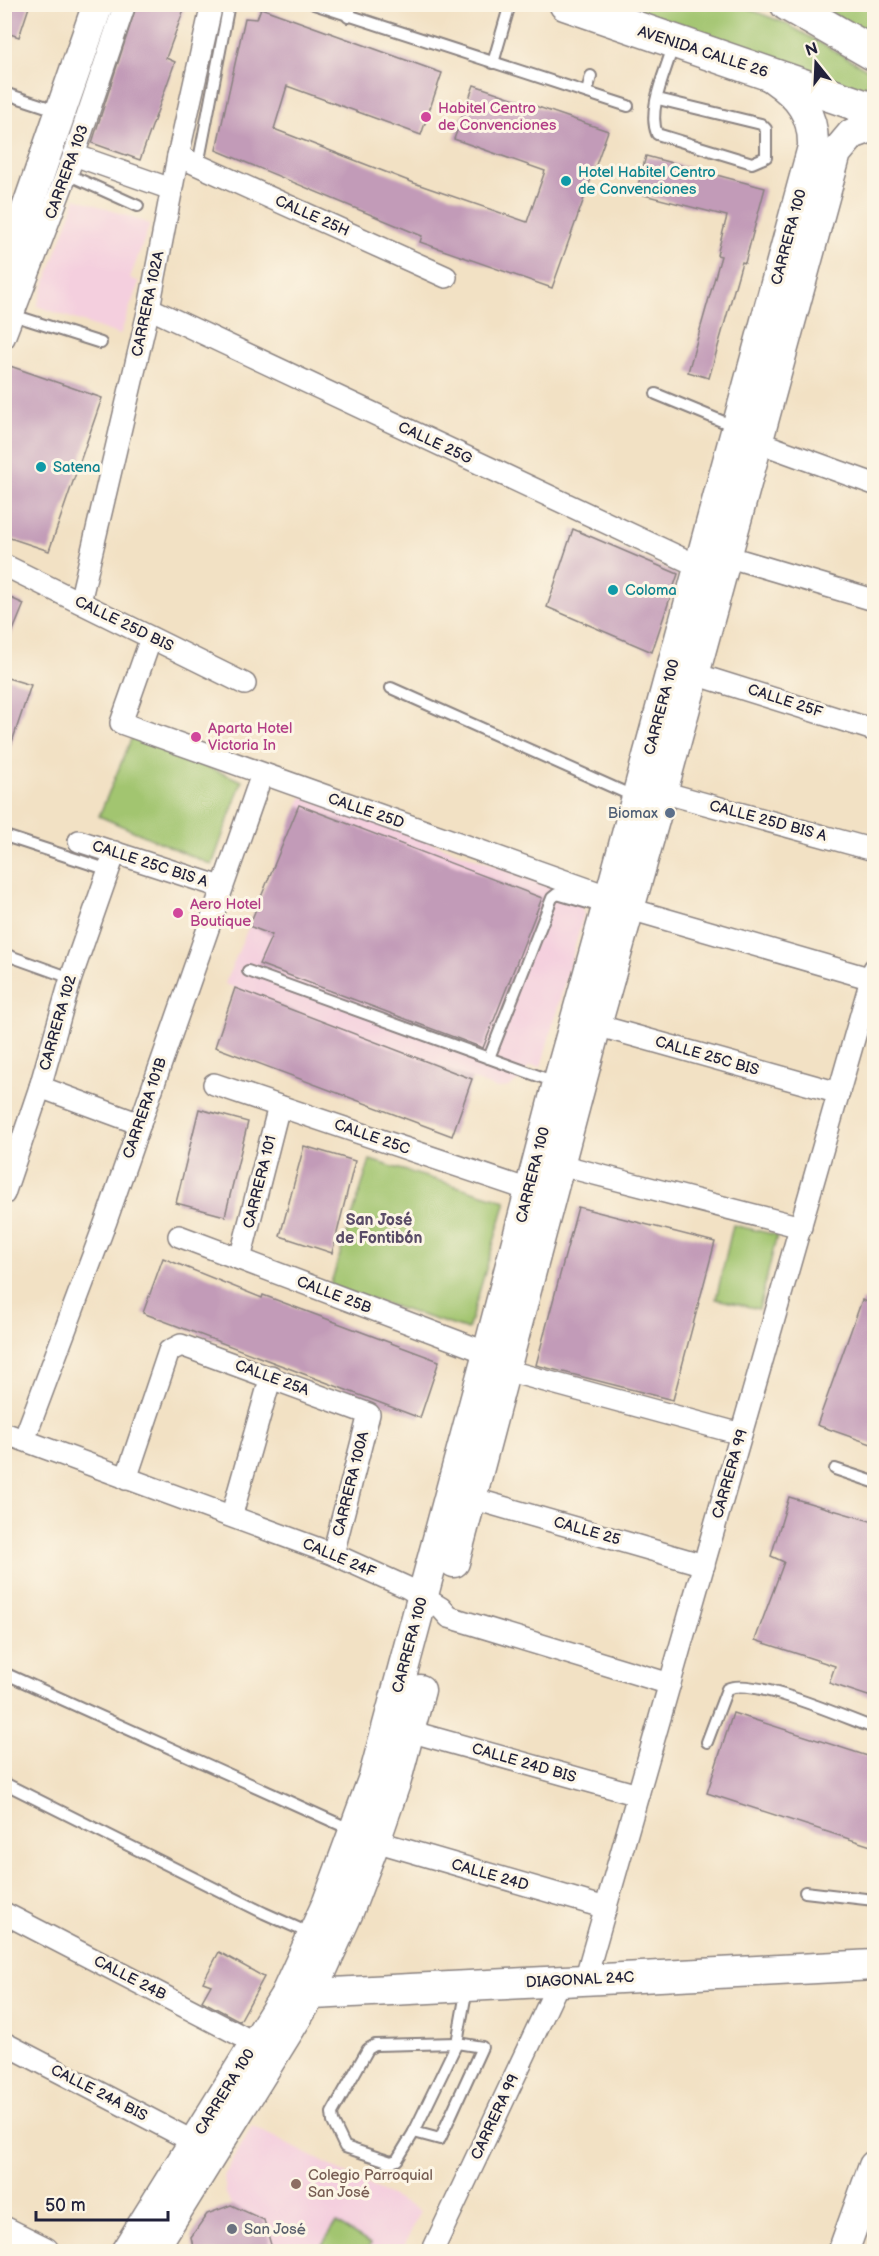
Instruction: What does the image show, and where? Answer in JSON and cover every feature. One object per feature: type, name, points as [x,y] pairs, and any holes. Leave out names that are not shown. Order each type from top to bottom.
[{"type":"main road","name":"CARRERA 103","points":[[4,275],[98,4]]},
{"type":"main road","name":"AVENIDA CALLE 26","points":[[566,4],[874,110]]},
{"type":"main road","points":[[787,4],[874,54]]},
{"type":"main road","name":"CARRERA 100","points":[[126,2252],[255,2043],[298,1995],[313,1935],[365,1836],[409,1731],[432,1603],[497,1362],[560,1165],[586,1022],[616,905],[716,567],[813,147],[811,123],[802,101],[766,72]]},
{"type":"main road","name":"CARRERA 100","points":[[748,435],[836,153],[852,134],[874,126]]},
{"type":"main road","name":"CARRERA 100","points":[[650,795],[695,674],[716,567]]},
{"type":"main road","name":"CARRERA 100","points":[[151,2252],[348,1912],[386,1737],[471,1498],[529,1190],[558,1083],[586,1022]]},
{"type":"main road","name":"DIAGONAL 24C","points":[[298,1995],[874,1965]]},
{"type":"main road","points":[[843,2252],[874,2166]]},
{"type":"main road","points":[[4,2232],[44,2252]]},
{"type":"street","name":"CARRERA 103","points":[[4,338],[70,164],[125,4]]},
{"type":"street","name":"CARRERA 102A","points":[[80,602],[149,309],[171,189],[212,4]]},
{"type":"street","name":"CALLE 25H","points":[[178,156],[446,277]]},
{"type":"street","points":[[70,164],[171,189]]},
{"type":"street","name":"CALLE 25G","points":[[149,309],[716,567],[874,600]]},
{"type":"street","points":[[748,435],[874,484]]},
{"type":"street","name":"CALLE 25D BIS","points":[[4,565],[244,684]]},
{"type":"street","name":"CALLE 25D","points":[[151,638],[121,723],[616,905],[872,981]]},
{"type":"street","name":"CALLE 25F","points":[[695,674],[874,730]]},
{"type":"street","name":"CARRERA 101B","points":[[14,1437],[140,1124],[262,774]]},
{"type":"street","name":"CALLE 25D BIS A","points":[[650,795],[874,849]]},
{"type":"street","name":"CALLE 25C BIS A","points":[[79,841],[112,861],[221,887]]},
{"type":"street","name":"CARRERA 102","points":[[4,1194],[40,1087],[71,978],[112,861]]},
{"type":"street","name":"CARRERA 99","points":[[432,2252],[572,1981],[606,1908],[872,981]]},
{"type":"street","name":"CALLE 25C BIS","points":[[586,1022],[839,1093]]},
{"type":"street","name":"CALLE 25C","points":[[214,1084],[529,1190]]},
{"type":"street","points":[[40,1087],[140,1124]]},
{"type":"street","name":"CARRERA 101","points":[[240,1259],[279,1106]]},
{"type":"street","points":[[560,1165],[801,1227]]},
{"type":"street","name":"CALLE 25B","points":[[179,1236],[497,1362],[741,1434]]},
{"type":"street","name":"CALLE 25A","points":[[126,1479],[169,1351],[174,1346],[180,1345],[271,1376],[369,1414]]},
{"type":"street","points":[[232,1514],[271,1376]]},
{"type":"street","name":"CARRERA 100A","points":[[333,1554],[369,1414]]},
{"type":"street","name":"CALLE 24F","points":[[14,1437],[126,1479],[232,1514],[333,1554],[432,1603],[449,1617],[670,1684]]},
{"type":"street","name":"CALLE 25","points":[[471,1498],[704,1565]]},
{"type":"street","name":"CALLE 24D BIS","points":[[409,1731],[638,1795]]},
{"type":"street","name":"CALLE 24D","points":[[365,1836],[606,1908]]},
{"type":"street","name":"CALLE 24B","points":[[4,1913],[255,2043]]},
{"type":"street","name":"CALLE 24A BIS","points":[[4,2043],[194,2142]]},
{"type":"lane","points":[[198,165],[229,4]]},
{"type":"lane","points":[[314,4],[348,17],[628,106]]},
{"type":"lane","points":[[348,17],[352,4]]},
{"type":"lane","points":[[493,63],[510,4]]},
{"type":"lane","points":[[658,99],[760,124],[766,129],[766,157],[752,164],[657,134],[654,122],[658,99],[674,42]]},
{"type":"lane","points":[[586,93],[591,75]]},
{"type":"lane","points":[[4,93],[62,112]]},
{"type":"lane","points":[[70,164],[138,206]]},
{"type":"lane","points":[[13,315],[100,343]]},
{"type":"lane","points":[[656,394],[748,435]]},
{"type":"lane","points":[[392,688],[650,795]]},
{"type":"lane","points":[[8,837],[112,861]]},
{"type":"lane","points":[[489,1058],[552,898],[557,894],[616,905]]},
{"type":"lane","points":[[4,954],[71,978]]},
{"type":"lane","points":[[248,971],[558,1083]]},
{"type":"lane","points":[[835,1469],[874,1482]]},
{"type":"lane","points":[[4,1673],[365,1836]]},
{"type":"lane","points":[[707,1742],[728,1689],[738,1685],[770,1690],[874,1728]]},
{"type":"lane","points":[[4,1783],[264,1913],[313,1935]]},
{"type":"lane","points":[[805,1892],[874,1900]]},
{"type":"lane","points":[[414,2132],[440,2139],[482,2047],[457,2043],[371,2046],[332,2112],[333,2122],[345,2147],[391,2162],[397,2160],[414,2132],[457,2043],[468,1986]]},
{"type":"shaded area","points":[[76,198],[150,224],[130,278],[139,282],[120,335],[37,306]]},
{"type":"shaded area","points":[[302,796],[576,895],[584,914],[541,1067],[529,1066],[521,1079],[509,1087],[497,1089],[225,984]]},
{"type":"shaded area","name":"Colegio Parroquial San José","points":[[252,2126],[420,2211],[402,2251],[272,2251],[264,2220],[231,2205],[226,2193],[224,2176]]},
{"type":"green space","points":[[602,5],[738,5],[785,23],[874,73],[874,98]]},
{"type":"green space","points":[[818,5],[874,5],[874,38]]},
{"type":"green space","points":[[132,737],[242,781],[212,865],[99,816]]},
{"type":"green space","points":[[370,1160],[506,1201],[468,1330],[330,1286]]},
{"type":"green space","points":[[733,1225],[777,1235],[759,1309],[716,1299]]},
{"type":"green space","points":[[336,2223],[371,2244],[366,2251],[318,2251]]},
{"type":"building","points":[[4,4],[30,4],[19,37],[4,32]]},
{"type":"building","points":[[137,4],[186,4],[166,58],[175,62],[140,160],[92,143]]},
{"type":"building","points":[[261,8],[442,73],[421,135],[287,86],[274,129],[414,183],[527,222],[545,171],[454,139],[474,85],[608,131],[552,288],[420,242],[422,236],[216,150],[245,18],[257,19]]},
{"type":"building","points":[[646,156],[765,188],[745,263],[742,262],[709,378],[688,372],[721,256],[717,255],[727,216],[636,193]]},
{"type":"building","name":"Satena","points":[[10,366],[102,398],[49,551],[4,536],[4,383]]},
{"type":"building","name":"Coloma","points":[[573,529],[678,574],[652,652],[547,607]]},
{"type":"building","points":[[4,595],[24,604],[5,650],[4,650]]},
{"type":"building","points":[[4,677],[31,685],[7,757],[4,756]]},
{"type":"building","points":[[299,805],[542,898],[483,1048],[259,964],[272,935],[249,926]]},
{"type":"building","points":[[235,988],[472,1079],[452,1136],[215,1047]]},
{"type":"building","points":[[199,1109],[248,1122],[225,1216],[176,1203]]},
{"type":"building","points":[[304,1146],[355,1161],[332,1253],[280,1236]]},
{"type":"building","points":[[578,1207],[715,1242],[673,1400],[536,1365]]},
{"type":"building","points":[[163,1258],[262,1298],[263,1295],[439,1361],[420,1418],[143,1313]]},
{"type":"building","points":[[862,1300],[874,1304],[874,1445],[817,1425]]},
{"type":"building","points":[[789,1497],[874,1522],[874,1698],[829,1683],[835,1666],[755,1640],[784,1562],[771,1556]]},
{"type":"building","points":[[733,1713],[874,1758],[874,1847],[707,1793]]},
{"type":"building","points":[[219,1952],[264,1977],[240,2021],[202,2001],[211,1985],[203,1982]]},
{"type":"building","name":"San José","points":[[231,2205],[264,2220],[273,2252],[194,2252],[191,2237],[207,2214]]},
{"type":"place","name":"Habitel Centro de Convenciones","points":[[426,117]]},
{"type":"place","name":"Hotel Habitel Centro de Convenciones","points":[[566,181]]},
{"type":"place","name":"Satena","points":[[41,467]]},
{"type":"place","name":"Coloma","points":[[613,590]]},
{"type":"place","name":"Aparta Hotel Victoria In","points":[[196,737]]},
{"type":"place","name":"Biomax","points":[[670,813]]},
{"type":"place","name":"Aero Hotel Boutique","points":[[178,913]]},
{"type":"place","name":"Colegio Parroquial San José","points":[[296,2184]]},
{"type":"place","name":"San José","points":[[232,2229]]},
{"type":"district","name":"San José de Fontibón","points":[[379,1229]]}]
